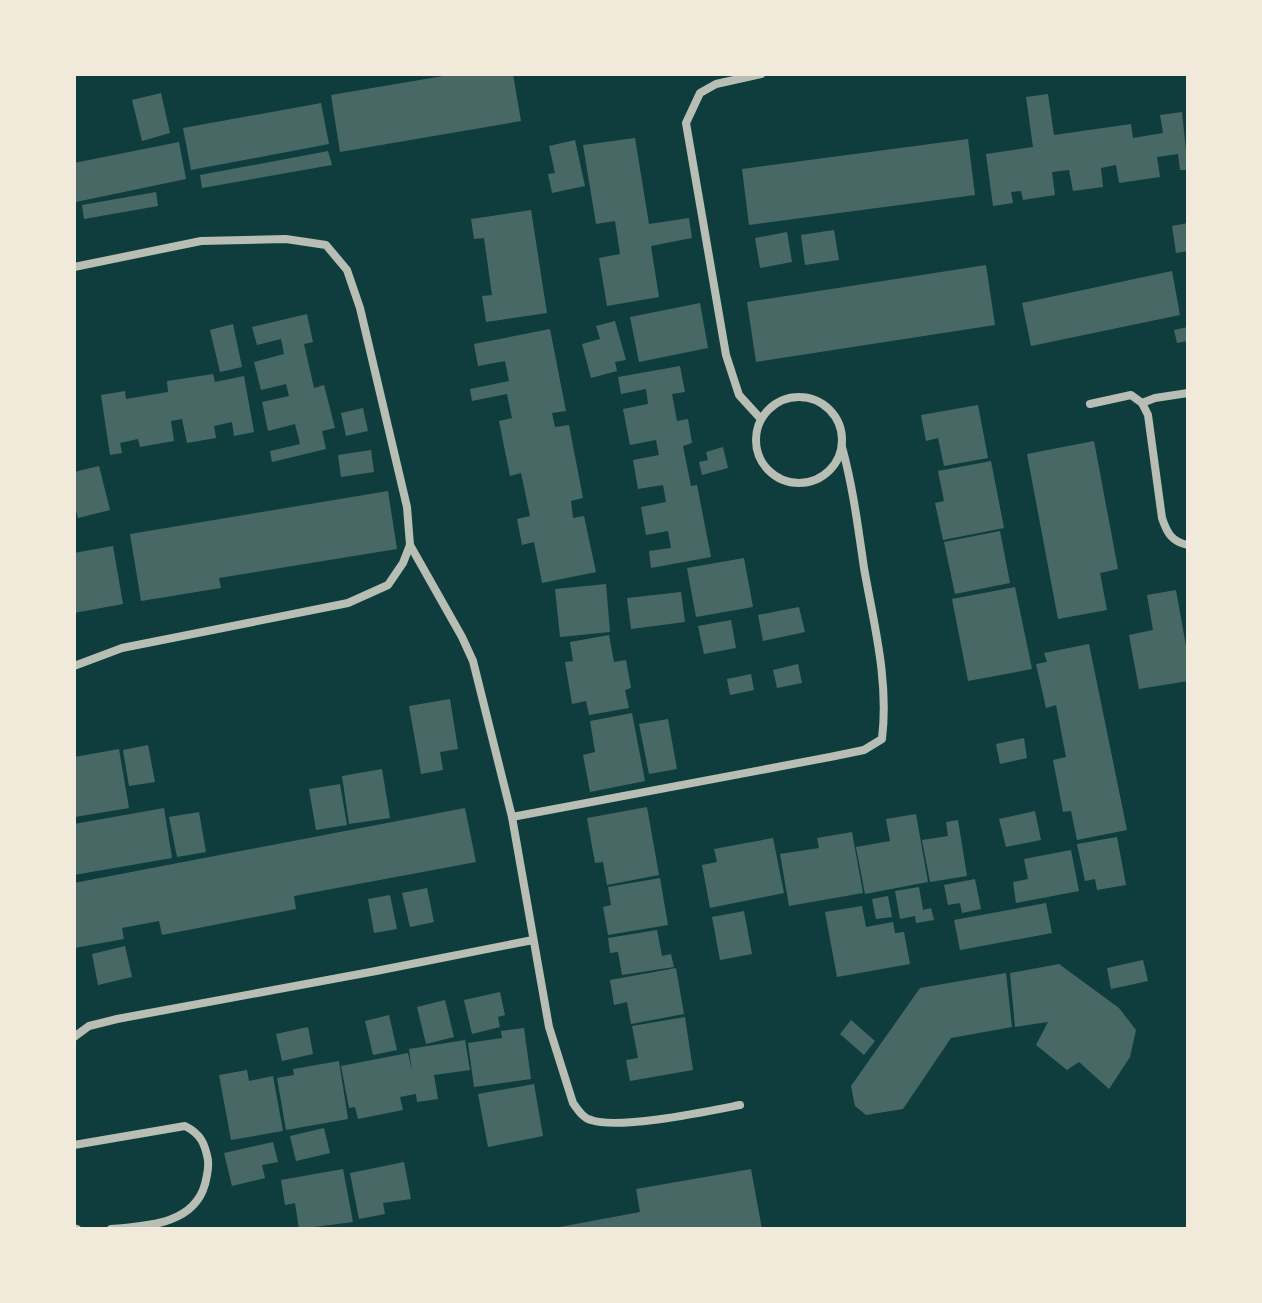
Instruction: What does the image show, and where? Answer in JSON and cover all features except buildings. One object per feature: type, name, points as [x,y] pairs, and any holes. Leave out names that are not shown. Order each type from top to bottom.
[{"type":"street","points":[[760,418],[739,395],[726,355],[686,123],[700,93],[716,84],[761,74]]},
{"type":"street","points":[[74,267],[201,241],[286,239],[326,245],[347,270],[360,308],[407,507],[410,545],[473,661],[512,817],[549,1027],[566,1084],[579,1113],[590,1120],[638,1121],[740,1105]]},
{"type":"street","points":[[1142,403],[1188,393]]},
{"type":"street","points":[[1090,404],[1131,395],[1142,403],[1148,415],[1162,518],[1167,533],[1178,544],[1188,545]]},
{"type":"street","points":[[512,817],[864,750],[882,739],[885,715],[883,667],[852,484],[837,417],[814,398],[799,396],[770,406],[760,418],[755,433],[761,462],[771,474],[785,481],[815,481],[828,473],[842,447]]},
{"type":"street","points":[[74,666],[122,648],[348,603],[388,585],[403,563],[410,545]]},
{"type":"street","points":[[74,1037],[89,1026],[117,1019],[533,940]]},
{"type":"street","points":[[74,1145],[185,1126],[204,1143],[209,1168],[202,1195],[190,1209],[160,1223],[111,1229]]}]
